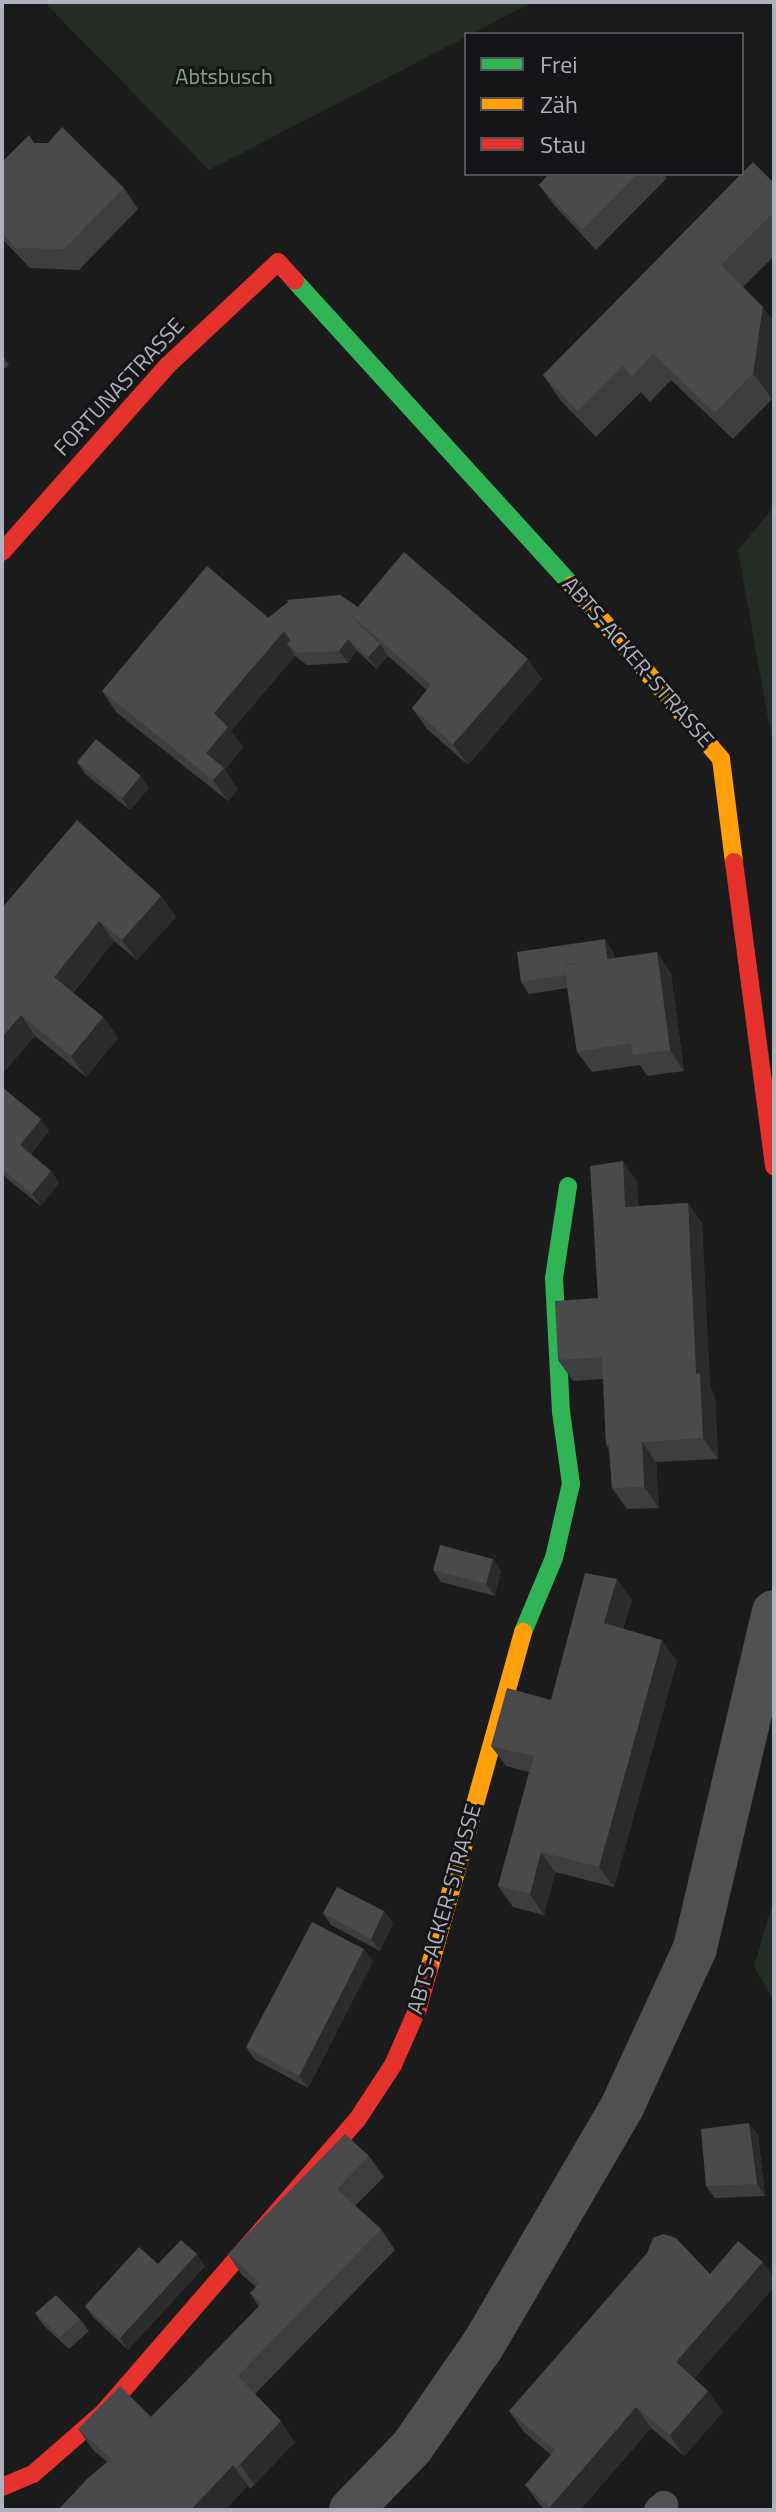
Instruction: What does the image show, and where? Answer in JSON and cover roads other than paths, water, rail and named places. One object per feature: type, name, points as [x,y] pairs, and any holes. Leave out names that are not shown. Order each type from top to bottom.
[{"type":"street","name":"FORTUNASTRASSE","points":[[2,552],[167,366],[278,262]]},
{"type":"street","name":"ABTS-ACKER-STRASSE","points":[[278,262],[551,561],[721,759],[774,1166]]},
{"type":"street","name":"ABTS-ACKER-STRASSE","points":[[2,2487],[33,2474],[103,2413],[357,2120],[400,2051],[418,2008],[521,1637],[554,1558],[571,1484],[561,1412],[554,1278],[568,1186]]},
{"type":"street","points":[[351,2510],[412,2447],[483,2345],[622,2107],[695,1948],[774,1612]]},
{"type":"park label","name":"Abtsbusch","points":[[224,77]]}]
